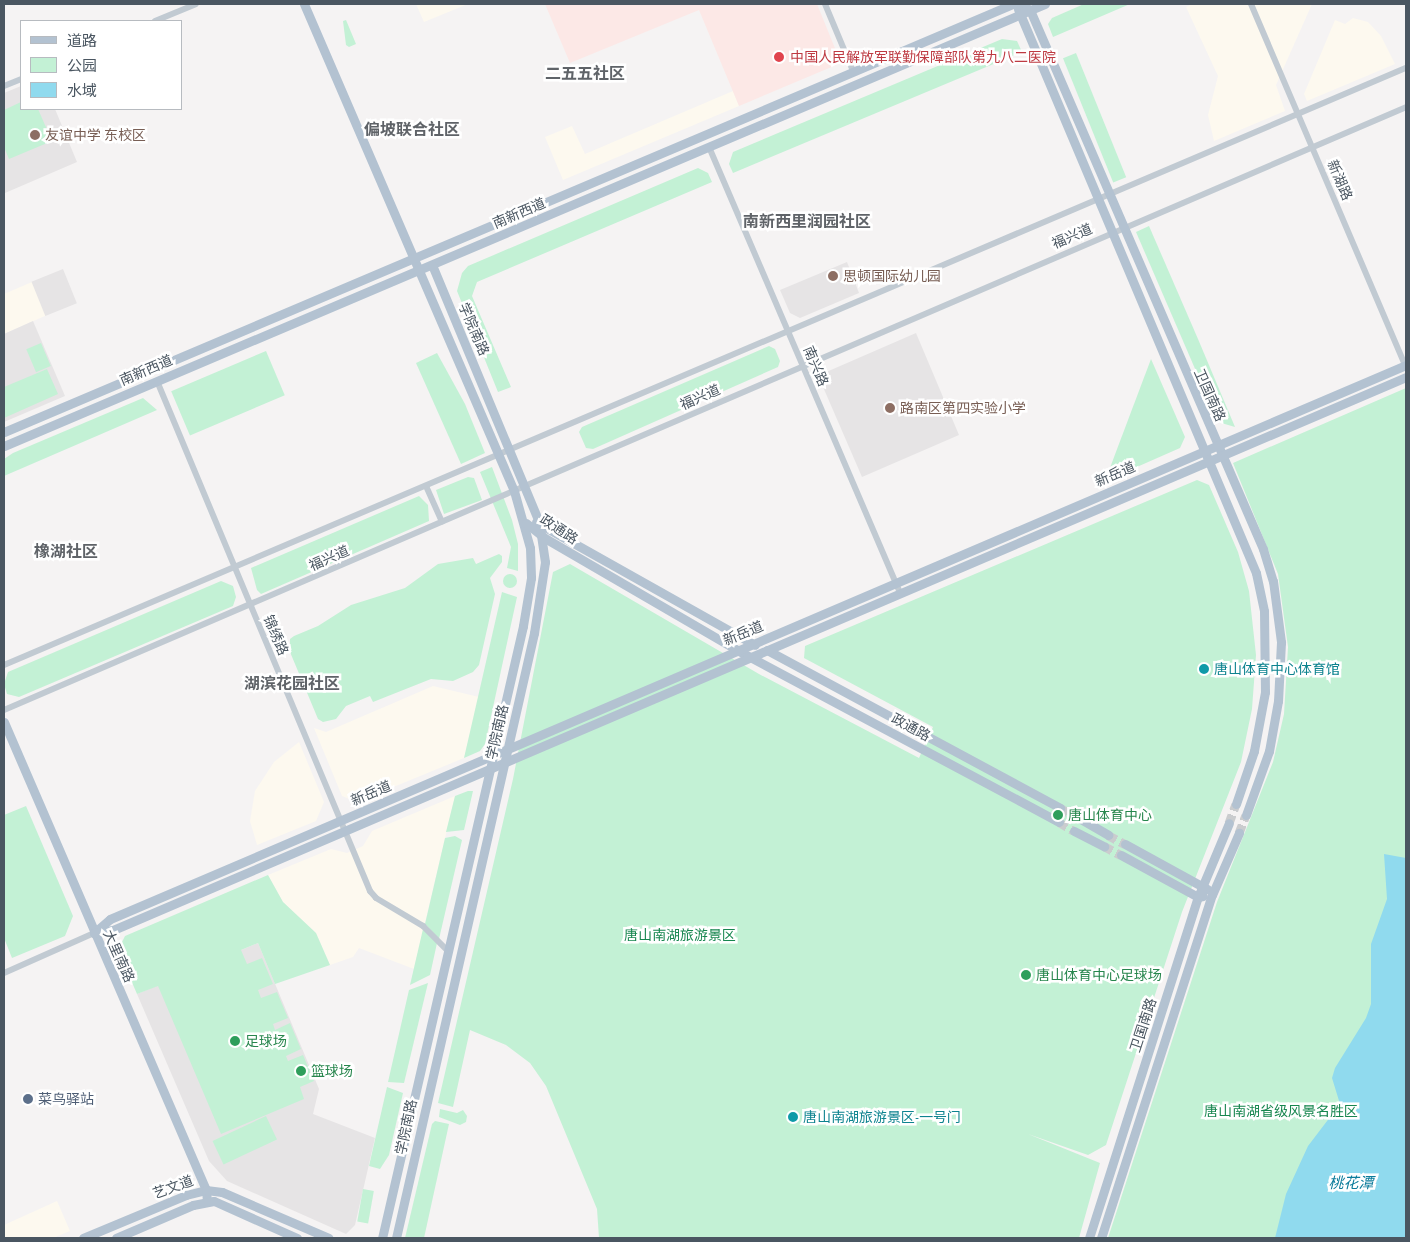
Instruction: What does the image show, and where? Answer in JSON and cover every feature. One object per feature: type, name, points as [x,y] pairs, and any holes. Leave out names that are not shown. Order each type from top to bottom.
[{"type":"main road","name":"学院南路","points":[[304,4],[412,260],[419,270],[514,491],[526,523],[531,578],[527,609],[382,1238]]},
{"type":"main road","name":"南新西道","points":[[4,432],[1013,4]]},
{"type":"main road","name":"卫国南路","points":[[1236,804],[1261,722],[1266,670],[1264,611],[1250,556],[1019,15],[1020,4],[1030,10],[1122,228],[1263,549],[1273,581],[1280,622],[1281,672],[1274,726],[1246,815]]},
{"type":"main road","name":"南新西道","points":[[4,446],[1045,4]]},
{"type":"main road","points":[[412,260],[432,265]]},
{"type":"main road","name":"学院南路","points":[[396,1238],[508,750],[543,585],[543,537],[539,522],[432,265]]},
{"type":"main road","name":"新岳道","points":[[94,933],[110,919],[1406,365]]},
{"type":"main road","name":"新岳道","points":[[94,933],[113,930],[345,832],[1406,377]]},
{"type":"main road","name":"政通路","points":[[526,523],[539,522],[753,644],[1060,808]]},
{"type":"main road","name":"政通路","points":[[526,523],[543,537],[737,650],[1059,822]]},
{"type":"main road","name":"大里南路","points":[[4,722],[206,1190],[206,1202]]},
{"type":"main road","points":[[908,741],[912,729]]},
{"type":"main road","points":[[1078,818],[1108,835]]},
{"type":"main road","name":"卫国南路","points":[[1089,1238],[1198,897],[1229,823]]},
{"type":"main road","points":[[1074,831],[1104,846]]},
{"type":"main road","name":"卫国南路","points":[[1101,1238],[1212,895],[1238,833]]},
{"type":"main road","points":[[1125,844],[1203,885],[1212,895]]},
{"type":"main road","points":[[1122,855],[1198,897],[1212,895]]},
{"type":"main road","points":[[1108,1177],[1119,1182]]},
{"type":"main road","name":"艺文道","points":[[83,1238],[186,1195],[206,1190],[222,1192],[329,1238]]},
{"type":"main road","name":"艺文道","points":[[116,1238],[206,1202],[214,1201],[297,1238]]},
{"type":"street","points":[[157,20],[196,4]]},
{"type":"street","points":[[825,4],[853,71]]},
{"type":"street","name":"新湖路","points":[[1251,4],[1406,365]]},
{"type":"street","name":"福兴道","points":[[4,665],[1098,201],[1406,68]]},
{"type":"street","points":[[4,86],[20,79]]},
{"type":"street","name":"福兴道","points":[[4,710],[250,606],[1406,106]]},
{"type":"street","name":"南兴路","points":[[709,147],[901,594]]},
{"type":"street","name":"锦绣路","points":[[157,381],[345,832],[376,898],[423,926],[447,950]]},
{"type":"street","points":[[426,486],[442,522]]},
{"type":"street","name":"新岳道","points":[[4,973],[94,933]]},
{"type":"shaded area","points":[[416,4],[468,4],[424,22]]},
{"type":"shaded area","name":"中国人民解放军联勤保障部队第九八二医院","points":[[545,4],[817,4],[841,63],[739,106],[699,10],[570,63]]},
{"type":"shaded area","points":[[1192,4],[1312,4],[1276,85],[1285,111],[1214,141],[1208,115],[1218,76],[1186,7]]},
{"type":"shaded area","points":[[1353,18],[1368,22],[1381,36],[1395,64],[1307,101],[1304,94],[1335,20],[1345,24]]},
{"type":"shaded area","name":"友谊中学 东校区","points":[[20,86],[20,110],[55,110],[77,162],[5,193],[4,93]]},
{"type":"shaded area","points":[[733,91],[739,106],[563,180],[545,137],[572,126],[585,154]]},
{"type":"shaded area","name":"思顿国际幼儿园","points":[[847,262],[859,293],[800,318],[790,313],[780,290]]},
{"type":"shaded area","points":[[63,269],[77,303],[45,316],[31,282]]},
{"type":"shaded area","points":[[32,282],[47,315],[4,334],[4,294]]},
{"type":"shaded area","points":[[33,321],[65,396],[4,422],[4,334]]},
{"type":"shaded area","name":"路南区第四实验小学","points":[[916,333],[959,435],[862,477],[820,380],[824,373]]},
{"type":"shaded area","points":[[433,686],[479,697],[464,758],[357,802],[342,796],[314,728],[326,732]]},
{"type":"shaded area","points":[[299,742],[324,802],[316,821],[257,845],[250,821],[255,791],[274,762]]},
{"type":"shaded area","points":[[455,796],[414,969],[359,948],[353,957],[330,965],[316,933],[283,902],[268,875],[331,849],[347,853],[363,846],[372,831]]},
{"type":"shaded area","points":[[258,943],[319,1089],[313,1114],[375,1138],[355,1225],[346,1234],[227,1181],[209,1161],[137,994]]},
{"type":"shaded area","points":[[57,1201],[70,1231],[53,1238],[4,1238],[4,1225]]},
{"type":"green space","points":[[1084,4],[1130,4],[1053,37],[1048,24],[1052,18]]},
{"type":"green space","points":[[346,20],[356,44],[349,47],[346,45],[343,21]]},
{"type":"green space","points":[[1002,39],[1017,41],[1022,52],[733,173],[729,164],[733,152]]},
{"type":"green space","points":[[1076,53],[1126,177],[1113,182],[1063,58]]},
{"type":"green space","points":[[20,102],[20,110],[38,110],[52,141],[9,159],[4,147],[4,110]]},
{"type":"green space","points":[[698,168],[708,173],[712,182],[477,282],[472,296],[511,387],[498,392],[457,291],[462,273],[468,266]]},
{"type":"green space","points":[[1149,226],[1235,427],[1218,422],[1136,232]]},
{"type":"green space","points":[[41,343],[51,366],[36,372],[26,349]]},
{"type":"green space","points":[[769,346],[775,349],[780,361],[778,367],[593,449],[586,448],[579,432],[582,427]]},
{"type":"green space","points":[[266,351],[285,395],[190,435],[171,391]]},
{"type":"green space","points":[[437,353],[465,404],[485,453],[461,464],[416,363]]},
{"type":"green space","points":[[1151,359],[1185,437],[1180,448],[1105,481]]},
{"type":"green space","points":[[47,369],[58,394],[4,418],[4,387]]},
{"type":"green space","name":"唐山南湖省级风景名胜区","points":[[1406,388],[1406,1238],[1108,1238],[1217,902],[1273,762],[1284,714],[1288,647],[1278,574],[1233,463]]},
{"type":"green space","points":[[143,398],[157,410],[4,476],[4,459],[13,453]]},
{"type":"green space","points":[[492,467],[512,520],[518,544],[518,571],[507,568],[511,547],[480,472]]},
{"type":"green space","points":[[468,477],[474,478],[482,500],[444,514],[436,490]]},
{"type":"green space","name":"唐山南湖旅游景区","points":[[1197,480],[1209,485],[1238,552],[1249,591],[1256,655],[1252,709],[1241,762],[1182,912],[1106,1145],[1088,1155],[1028,1134],[1100,1163],[1079,1238],[599,1238],[597,1209],[546,1086],[530,1063],[506,1045],[470,1030],[453,1107],[438,1103],[513,779],[553,572],[570,564],[759,674],[919,758],[933,727],[804,658],[805,646]]},
{"type":"green space","points":[[419,496],[428,505],[429,521],[261,594],[257,590],[251,568]]},
{"type":"green space","points":[[499,554],[502,556],[502,562],[490,578],[495,594],[479,665],[473,672],[453,681],[431,679],[373,702],[370,696],[346,706],[336,719],[323,722],[318,719],[290,652],[290,639],[318,626],[351,605],[405,588],[438,564],[473,558],[476,564]]},
{"type":"green space","points":[[510,574],[515,576],[517,581],[515,586],[510,588],[505,586],[503,581],[505,576]]},
{"type":"green space","points":[[221,581],[233,586],[236,597],[233,606],[19,697],[7,694],[4,684],[8,672]]},
{"type":"green space","points":[[502,592],[517,597],[485,744],[480,751],[464,758]]},
{"type":"green space","points":[[473,791],[464,830],[446,832],[455,796]]},
{"type":"green space","points":[[26,806],[73,916],[65,936],[12,958],[4,938],[4,815]]},
{"type":"green space","points":[[455,836],[462,840],[439,939],[425,924],[445,838]]},
{"type":"green space","points":[[268,875],[283,902],[316,933],[330,965],[275,984],[258,943],[241,950],[247,964],[262,958],[273,984],[258,990],[261,998],[277,992],[288,1018],[273,1024],[275,1030],[290,1023],[301,1049],[286,1056],[288,1061],[303,1055],[314,1081],[300,1087],[304,1099],[221,1134],[158,986],[137,994],[118,950],[125,936]]},
{"type":"green space","points":[[423,929],[437,943],[430,975],[410,985]]},
{"type":"green space","points":[[428,983],[404,1083],[388,1082],[409,990]]},
{"type":"green space","points":[[387,1087],[403,1093],[389,1155],[380,1169],[369,1166]]},
{"type":"green space","points":[[440,1109],[457,1113],[463,1110],[467,1116],[466,1122],[460,1125],[439,1117]]},
{"type":"green space","points":[[266,1116],[277,1140],[224,1164],[213,1141]]},
{"type":"green space","points":[[435,1121],[449,1124],[424,1238],[405,1238],[432,1124]]},
{"type":"green space","points":[[363,1189],[374,1191],[368,1223],[357,1221]]},
{"type":"water","name":"桃花潭","points":[[1384,854],[1406,858],[1406,1238],[1275,1238],[1286,1194],[1308,1146],[1340,1104],[1332,1078],[1335,1068],[1366,1018],[1371,1004],[1371,944],[1387,899]]},
{"type":"tunnel","points":[[1229,823],[1236,804]]},
{"type":"tunnel","points":[[1060,808],[1079,818]]},
{"type":"tunnel","points":[[1239,833],[1246,815]]},
{"type":"tunnel","points":[[1059,822],[1074,831]]},
{"type":"tunnel","points":[[1108,835],[1125,844]]},
{"type":"tunnel","points":[[1104,846],[1121,855]]},
{"type":"place","name":"中国人民解放军联勤保障部队第九八二医院","points":[[779,57]]},
{"type":"place","name":"友谊中学 东校区","points":[[35,135]]},
{"type":"place","name":"思顿国际幼儿园","points":[[833,276]]},
{"type":"place","name":"路南区第四实验小学","points":[[890,408]]},
{"type":"place","name":"唐山体育中心体育馆","points":[[1204,669]]},
{"type":"place","name":"唐山体育中心","points":[[1058,815]]},
{"type":"place","name":"唐山体育中心足球场","points":[[1026,975]]},
{"type":"place","name":"足球场","points":[[235,1041]]},
{"type":"place","name":"篮球场","points":[[301,1071]]},
{"type":"place","name":"菜鸟驿站","points":[[28,1099]]},
{"type":"place","name":"唐山南湖旅游景区-一号门","points":[[793,1117]]},
{"type":"district","name":"二五五社区","points":[[585,73]]},
{"type":"district","name":"偏坡联合社区","points":[[412,129]]},
{"type":"district","name":"南新西里润园社区","points":[[807,221]]},
{"type":"district","name":"橡湖社区","points":[[66,551]]},
{"type":"district","name":"湖滨花园社区","points":[[292,683]]}]
